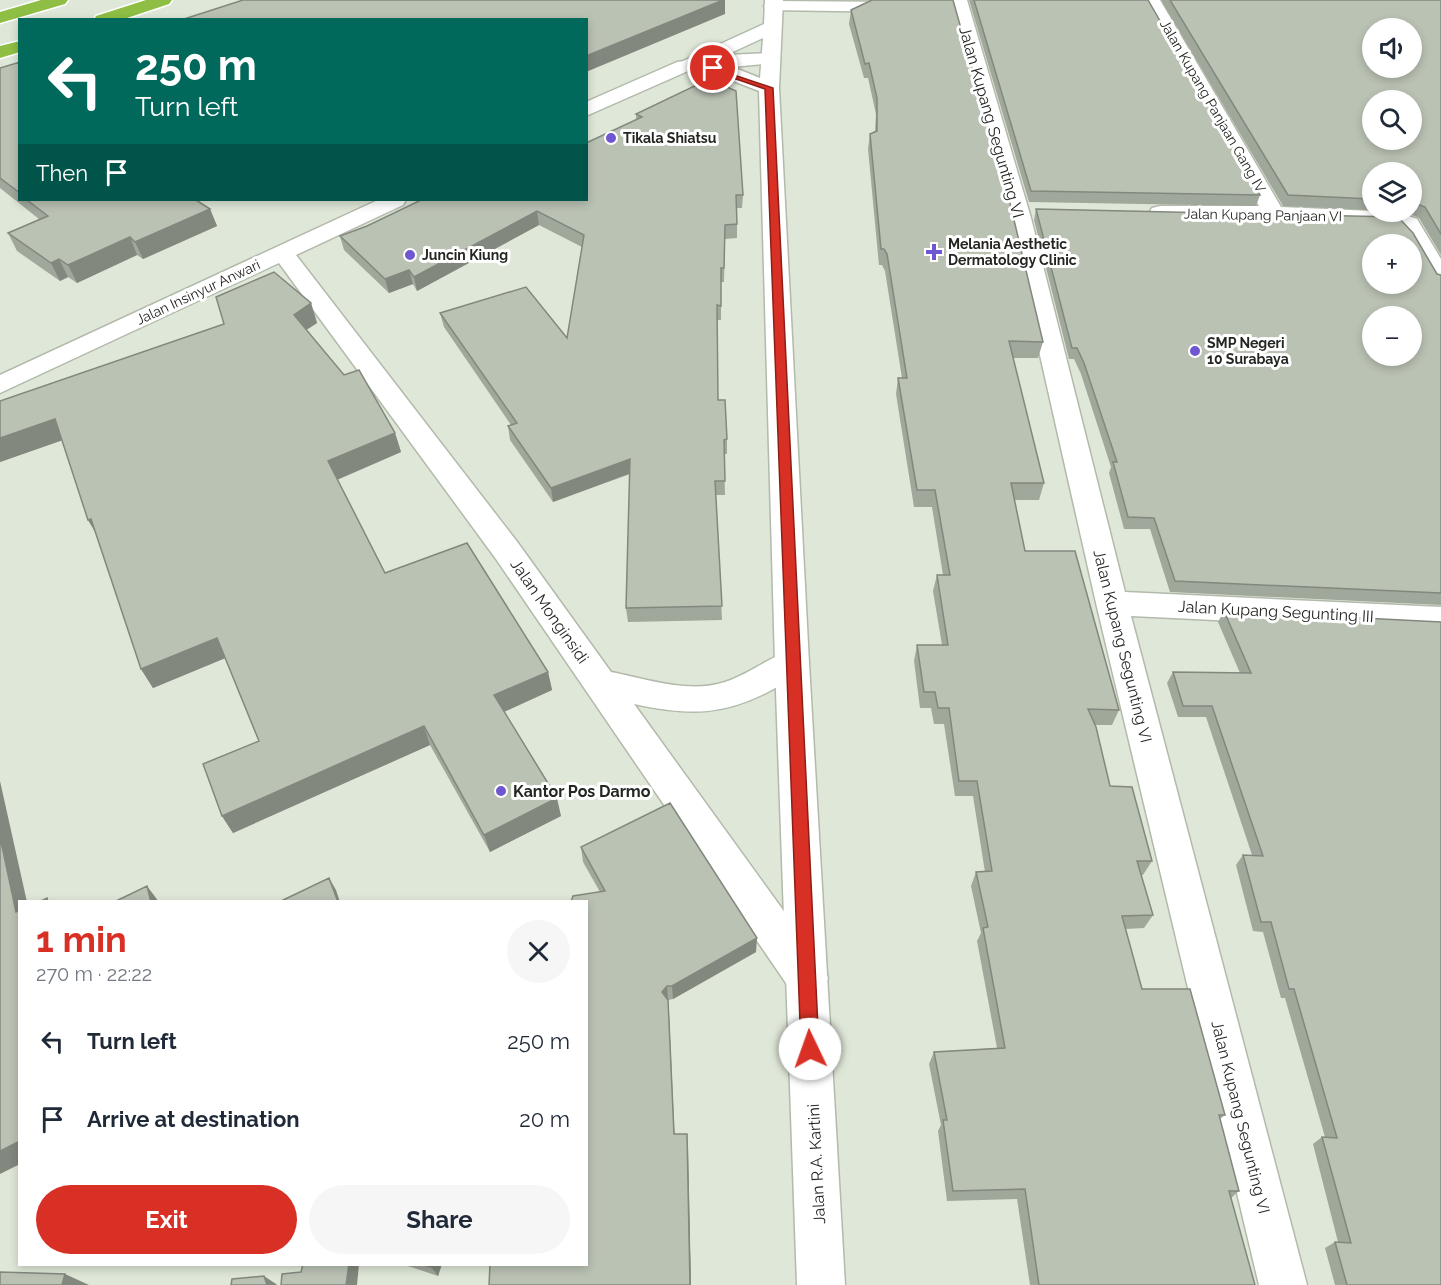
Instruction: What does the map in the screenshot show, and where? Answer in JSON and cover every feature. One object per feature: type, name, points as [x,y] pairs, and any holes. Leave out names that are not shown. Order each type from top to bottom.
[{"type":"highway","points":[[108,18],[163,0]]},
{"type":"highway","points":[[0,18],[52,1]]},
{"type":"highway","points":[[0,52],[18,47]]},
{"type":"street","name":"Jalan Kupang Panjaan Gang IV","points":[[1151,0],[1274,213]]},
{"type":"street","points":[[588,109],[668,71],[690,64],[773,11],[930,7],[959,4]]},
{"type":"street","name":"Jalan Kupang Segunting VI","points":[[959,4],[1029,211],[1112,603],[1282,1285]]},
{"type":"street","name":"Jalan R.A. Kartini","points":[[773,11],[769,74],[792,663],[821,1285]]},
{"type":"street","points":[[690,64],[733,74],[769,74]]},
{"type":"street","points":[[690,64],[769,74]]},
{"type":"street","name":"Jalan Insinyur Anwari","points":[[0,385],[393,201]]},
{"type":"street","name":"Jalan Kupang Panjaan VI","points":[[1143,213],[1274,213],[1396,219],[1409,224],[1432,246],[1441,279]]},
{"type":"street","name":"Jalan Monginsidi","points":[[282,252],[507,550],[807,978]]},
{"type":"street","name":"Jalan Kupang Segunting III","points":[[1112,603],[1441,619]]},
{"type":"street","points":[[601,684],[676,698],[708,699],[734,693],[792,663]]},
{"type":"building","points":[[243,0],[723,0],[588,55],[588,18],[187,18]]},
{"type":"building","points":[[872,0],[953,0],[1010,203],[1043,342],[1009,341],[1044,483],[1011,483],[1025,551],[1075,551],[1119,710],[1088,709],[1096,727],[1110,786],[1132,787],[1152,861],[1137,861],[1153,915],[1122,916],[1142,989],[1190,989],[1225,1115],[1219,1115],[1239,1191],[1229,1191],[1255,1285],[1039,1285],[1025,1189],[953,1191],[943,1120],[947,1120],[934,1052],[1005,1048],[983,928],[988,927],[976,872],[992,871],[977,781],[959,781],[949,708],[938,708],[935,692],[924,692],[917,645],[948,645],[937,575],[950,575],[935,490],[917,490],[898,378],[907,378],[887,254],[884,249],[881,249],[870,134],[877,131],[877,98],[869,63],[865,64],[851,10]]},
{"type":"building","points":[[974,0],[1148,0],[1260,195],[1031,191]]},
{"type":"building","points":[[1170,0],[1441,0],[1441,234],[1425,207],[1422,206],[1422,162],[1362,162],[1362,199],[1288,195]]},
{"type":"building","points":[[18,63],[18,192],[0,178],[0,68]]},
{"type":"building","points":[[709,79],[736,91],[743,195],[736,195],[737,224],[725,225],[724,268],[721,268],[721,306],[717,305],[718,400],[725,400],[727,439],[724,440],[725,481],[715,481],[722,606],[626,608],[630,459],[551,488],[508,426],[517,423],[440,313],[526,287],[567,338],[584,235],[537,211],[414,277],[409,270],[385,279],[340,236],[367,226],[419,201],[588,201],[588,142],[642,117],[636,114]]},
{"type":"building","points":[[28,201],[198,201],[210,209],[135,242],[130,237],[68,265],[59,259],[51,263],[8,233],[48,216]]},
{"type":"building","points":[[1036,209],[1362,216],[1362,222],[1403,222],[1414,234],[1362,234],[1362,294],[1422,294],[1422,248],[1437,274],[1441,275],[1441,593],[1175,581],[1154,518],[1128,517],[1113,462],[1117,462],[1077,348],[1072,348]]},
{"type":"building","points":[[274,272],[311,303],[294,315],[344,375],[359,370],[395,433],[328,461],[385,573],[467,543],[548,672],[494,695],[557,798],[484,835],[424,726],[222,816],[203,764],[259,741],[217,638],[141,669],[55,419],[0,438],[0,401],[224,324],[216,297]]},
{"type":"building","points":[[1224,611],[1441,622],[1441,1285],[1347,1285],[1335,1242],[1351,1243],[1322,1137],[1337,1138],[1294,989],[1289,989],[1271,922],[1261,922],[1243,855],[1263,856],[1212,706],[1183,706],[1173,672],[1251,673]]},
{"type":"building","points":[[670,803],[757,938],[672,986],[667,986],[662,992],[668,1000],[674,1134],[687,1134],[690,1285],[489,1285],[490,1266],[588,1266],[588,900],[572,900],[573,896],[605,891],[581,847]]},
{"type":"building","points":[[0,837],[16,912],[18,911],[18,1142],[0,1151]]},
{"type":"building","points":[[329,878],[337,900],[283,900]]},
{"type":"building","points":[[147,886],[150,900],[118,900]]},
{"type":"building","points":[[302,1266],[349,1266],[346,1285],[281,1285],[282,1274],[301,1272]]},
{"type":"building","points":[[0,1272],[65,1274],[62,1285],[0,1285]]},
{"type":"building","points":[[264,1276],[267,1285],[231,1285],[232,1279]]},
{"type":"place","name":"Tikala Shiatsu","points":[[611,138]]},
{"type":"place","name":"Melania Aesthetic Dermatology Clinic","points":[[934,252]]},
{"type":"place","name":"Juncin Kiung","points":[[410,255]]},
{"type":"place","name":"SMP Negeri 10 Surabaya","points":[[1195,351]]},
{"type":"place","name":"Kantor Pos Darmo","points":[[501,791]]},
{"type":"route","points":[[713,68],[769,88],[810,1049]]}]
